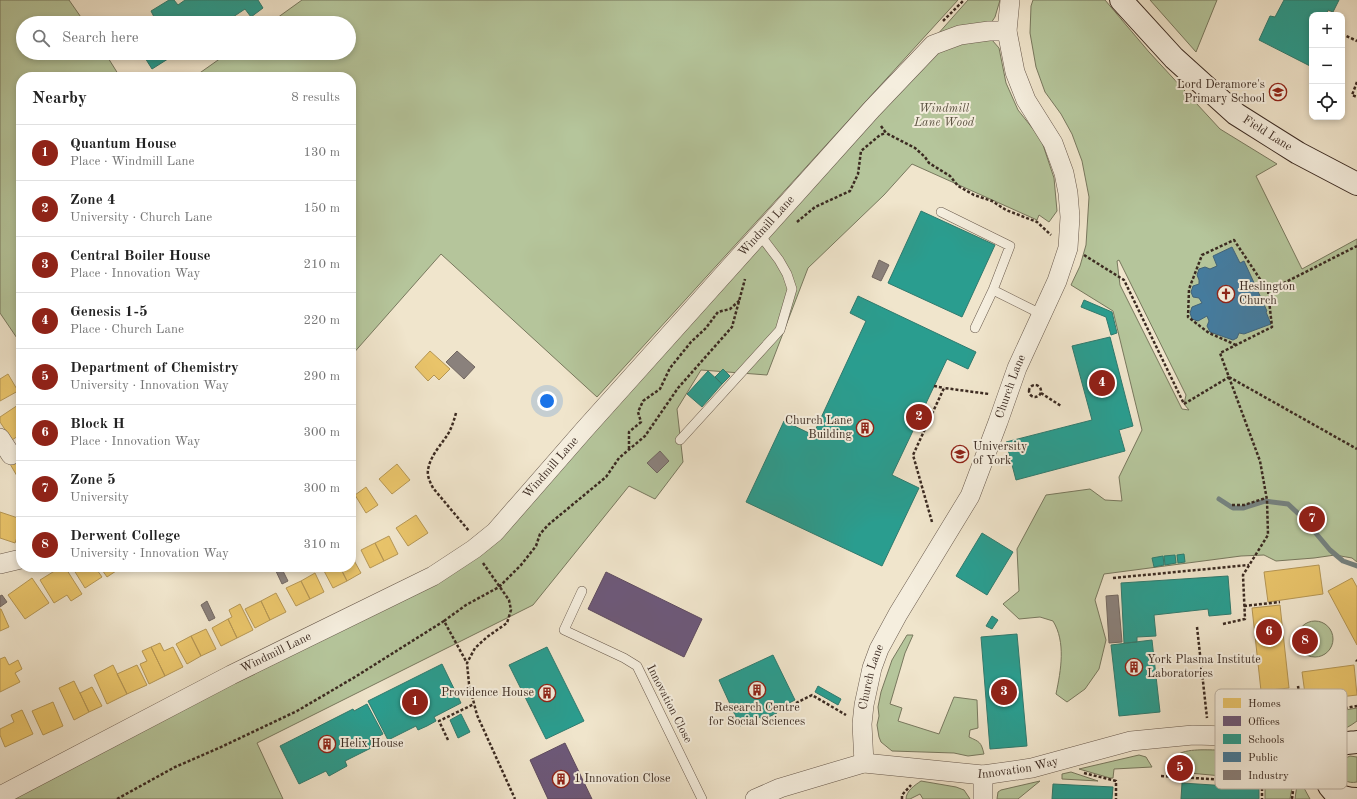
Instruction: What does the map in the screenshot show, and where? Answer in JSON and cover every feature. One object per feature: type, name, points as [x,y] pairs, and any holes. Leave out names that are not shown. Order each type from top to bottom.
[{"type":"street","name":"Church Lane","points":[[864,763],[862,724],[872,668],[879,649],[898,614],[970,496],[1017,368],[1057,282],[1068,248],[1070,216],[1064,173],[1053,143],[1026,100],[1015,72],[1007,31],[1010,0]]},
{"type":"street","name":"Field Lane","points":[[1121,0],[1174,58],[1236,114],[1298,153],[1357,184]]},
{"type":"street","name":"Windmill Lane","points":[[2,790],[433,576],[478,546],[495,532],[584,430],[872,109],[933,45],[960,35],[989,31],[1007,31]]},
{"type":"street","points":[[0,438],[11,455]]},
{"type":"street","points":[[0,564],[16,560]]},
{"type":"street","name":"Innovation Way","points":[[755,799],[780,788],[864,763],[983,775],[1032,768],[1130,741],[1193,735],[1215,735]]},
{"type":"street","points":[[983,775],[983,799]]},
{"type":"street","points":[[1332,789],[1346,799],[1357,799]]},
{"type":"lane","points":[[941,212],[1010,246],[993,290],[974,328]]},
{"type":"lane","points":[[680,440],[780,330],[792,289],[787,274],[779,260],[760,235],[757,237]]},
{"type":"lane","points":[[993,290],[1041,314]]},
{"type":"lane","name":"Innovation Close","points":[[582,591],[564,630],[624,658],[637,666],[702,799]]},
{"type":"path","points":[[1345,35],[1357,41]]},
{"type":"path","points":[[1357,82],[1352,95],[1357,97]]},
{"type":"path","points":[[872,109],[886,133],[915,148],[929,163],[950,176],[958,186],[974,195],[992,201],[1006,210],[1037,222],[1068,248],[1087,256],[1124,280],[1184,404],[1229,377]]},
{"type":"path","points":[[792,226],[815,206],[850,191],[858,174],[861,151],[880,135],[886,133]]},
{"type":"path","points":[[1223,624],[1245,619],[1243,575],[1268,535],[1267,500],[1260,461],[1220,353],[1236,345],[1272,327],[1268,291],[1234,240],[1202,255],[1189,289],[1188,317],[1209,333],[1236,345]]},
{"type":"path","points":[[1268,291],[1357,246]]},
{"type":"path","points":[[117,799],[175,767],[219,748],[297,710],[355,677],[444,621],[466,605],[500,587],[521,565],[536,546],[540,534],[548,525],[606,477],[619,458],[645,436],[678,388],[732,327],[745,277]]},
{"type":"path","points":[[629,449],[629,432],[641,422],[638,412],[643,401],[660,389],[670,368],[691,342],[706,328],[718,312],[730,309],[740,300]]},
{"type":"path","points":[[1229,377],[1357,449]]},
{"type":"path","points":[[1033,385],[1038,386],[1041,389],[1040,393],[1038,396],[1033,397],[1028,393],[1029,388],[1033,385]]},
{"type":"path","points":[[934,386],[1007,396]]},
{"type":"path","points":[[940,547],[913,455],[944,388]]},
{"type":"path","points":[[1040,393],[1061,406]]},
{"type":"path","points":[[456,413],[449,433],[430,462],[427,471],[429,480],[433,488],[478,546],[500,587],[509,600],[511,610],[507,623],[487,637],[475,648],[467,663]]},
{"type":"path","points":[[1232,505],[1244,505],[1267,500]]},
{"type":"path","points":[[1113,578],[1249,565]]},
{"type":"path","points":[[1244,606],[1280,602]]},
{"type":"path","points":[[444,621],[467,663],[469,684],[477,715],[515,799]]},
{"type":"path","points":[[1197,627],[1209,735]]},
{"type":"path","points":[[796,703],[812,695],[862,724]]},
{"type":"path","points":[[448,740],[439,721],[474,704]]},
{"type":"path","points":[[1347,708],[1357,706]]},
{"type":"path","points":[[1079,771],[1116,781],[1116,799]]},
{"type":"path","points":[[1161,776],[1215,779]]},
{"type":"path","points":[[1292,799],[1293,789]]},
{"type":"green space","points":[[0,0],[69,0],[80,16],[16,16],[16,60],[109,60],[117,72],[16,72],[16,337],[0,313]]},
{"type":"green space","points":[[302,0],[958,0],[597,397],[441,254],[356,350],[356,72],[201,72],[218,60],[356,60],[356,16],[280,16]]},
{"type":"green space","points":[[968,0],[1000,0],[995,17],[991,23],[937,35]]},
{"type":"green space","points":[[1033,0],[1105,0],[1149,52],[1220,129],[1277,164],[1256,176],[1302,269],[1357,239],[1357,562],[1352,558],[1335,555],[1276,561],[1264,555],[1241,556],[1104,574],[1095,600],[1106,640],[1099,669],[1085,689],[1067,702],[1056,694],[1061,666],[1061,647],[1060,638],[1053,621],[1040,617],[1019,619],[1003,604],[1019,591],[1017,549],[1046,495],[1090,489],[1105,500],[1122,501],[1119,477],[1142,430],[1113,311],[1071,285],[1080,266],[1086,245],[1089,197],[1082,161],[1072,134],[1061,114],[1045,92],[1036,67],[1030,33],[1031,6]],"holes":[[[1119,260],[1186,395],[1184,404],[1189,410],[1182,409],[1120,285],[1117,261]]]},
{"type":"green space","points":[[1150,0],[1217,0],[1196,52]]},
{"type":"green space","name":"Windmill Lane Wood","points":[[992,40],[999,48],[1006,83],[1018,110],[1041,139],[1054,178],[1057,211],[1049,222],[1039,215],[1037,220],[912,164],[884,195],[808,268],[767,375],[701,370],[677,409],[683,462],[655,499],[629,486],[533,605],[257,743],[283,799],[7,799],[452,561],[511,514],[933,46]]},
{"type":"green space","points":[[1319,621],[1328,626],[1332,632],[1332,646],[1328,652],[1319,657],[1311,657],[1302,652],[1298,646],[1297,635],[1302,626],[1308,622]]},
{"type":"green space","points":[[907,635],[913,635],[905,653],[890,704],[902,708],[898,721],[939,734],[954,697],[977,700],[978,728],[970,730],[969,737],[980,743],[984,754],[968,756],[954,753],[892,751],[881,742],[877,725],[881,692],[892,660]]},
{"type":"green space","points":[[1357,708],[1357,721],[1347,727],[1347,710]]},
{"type":"green space","points":[[1195,750],[1215,750],[1215,775],[1189,773],[1189,768],[1176,767],[1176,757],[1179,754]]},
{"type":"green space","points":[[1139,755],[1146,757],[1152,767],[1114,769],[1113,778],[1079,769]]},
{"type":"green space","points":[[1350,756],[1357,757],[1357,782],[1347,781],[1347,758]]},
{"type":"green space","points":[[1071,772],[1098,781],[1062,779],[1062,774]]},
{"type":"green space","points":[[921,781],[956,787],[964,790],[970,799],[923,799],[920,794],[910,799],[906,799],[909,791]]},
{"type":"green space","points":[[1040,781],[1018,799],[997,799],[998,792],[1001,790]]},
{"type":"green space","points":[[1265,789],[1292,789],[1290,799],[1265,799]]},
{"type":"green space","points":[[1296,789],[1305,789],[1310,799],[1295,799]]},
{"type":"building: Homes","points":[[430,351],[450,369],[439,380],[434,375],[428,381],[415,367]]},
{"type":"building: Homes","points":[[8,374],[16,388],[16,392],[0,401],[0,379]]},
{"type":"building: Homes","points":[[16,406],[16,437],[12,440],[0,422],[0,417]]},
{"type":"building: Homes","points":[[16,460],[16,474],[10,464]]},
{"type":"building: Homes","points":[[397,464],[410,480],[392,494],[379,479]]},
{"type":"building: Homes","points":[[366,487],[378,505],[366,513],[356,494]]},
{"type":"building: Homes","points":[[0,512],[16,517],[15,543],[0,538]]},
{"type":"building: Homes","points":[[416,515],[428,533],[408,546],[396,528]]},
{"type":"building: Homes","points":[[389,536],[398,554],[384,561],[375,543]]},
{"type":"building: Homes","points":[[375,543],[384,561],[370,568],[361,550]]},
{"type":"building: Homes","points":[[356,564],[361,573],[347,581],[342,572],[356,572]]},
{"type":"building: Homes","points":[[1319,565],[1323,594],[1268,602],[1264,572]]},
{"type":"building: Homes","points":[[53,572],[68,572],[82,594],[71,601],[67,595],[54,603],[40,580]]},
{"type":"building: Homes","points":[[75,572],[98,572],[102,577],[85,588]]},
{"type":"building: Homes","points":[[104,572],[114,572],[107,577]]},
{"type":"building: Homes","points":[[325,572],[342,572],[347,581],[333,588]]},
{"type":"building: Homes","points":[[315,573],[324,592],[310,599],[301,581]]},
{"type":"building: Homes","points":[[32,578],[49,603],[25,619],[8,595]]},
{"type":"building: Homes","points":[[1352,578],[1357,587],[1357,645],[1328,591]]},
{"type":"building: Homes","points":[[301,581],[310,599],[296,606],[286,588]]},
{"type":"building: Homes","points":[[276,593],[286,612],[270,620],[261,601]]},
{"type":"building: Homes","points":[[261,601],[270,620],[255,628],[245,609]]},
{"type":"building: Homes","points":[[240,604],[253,630],[237,638],[228,619],[232,617],[229,610]]},
{"type":"building: Homes","points":[[1280,605],[1289,688],[1261,689],[1252,608]]},
{"type":"building: Homes","points":[[0,609],[9,627],[0,631]]},
{"type":"building: Homes","points":[[228,619],[237,638],[221,646],[212,628]]},
{"type":"building: Homes","points":[[206,629],[216,649],[201,656],[191,636]]},
{"type":"building: Homes","points":[[191,636],[201,656],[187,664],[176,644]]},
{"type":"building: Homes","points":[[160,643],[164,651],[173,647],[183,667],[165,676],[151,647]]},
{"type":"building: Homes","points":[[151,647],[165,676],[149,684],[140,664],[147,661],[142,651]]},
{"type":"building: Homes","points":[[5,657],[9,665],[18,660],[22,669],[15,673],[20,682],[0,692],[0,659]]},
{"type":"building: Homes","points":[[113,665],[127,694],[107,704],[94,675]]},
{"type":"building: Homes","points":[[137,665],[147,685],[127,694],[117,674]]},
{"type":"building: Homes","points":[[1354,665],[1357,695],[1347,696],[1347,689],[1304,689],[1302,672]]},
{"type":"building: Homes","points":[[74,681],[89,712],[74,720],[59,688]]},
{"type":"building: Homes","points":[[92,687],[102,706],[89,712],[80,693]]},
{"type":"building: Homes","points":[[53,702],[63,726],[43,735],[32,711]]},
{"type":"building: Homes","points":[[22,710],[33,734],[5,747],[0,735],[0,729],[14,722],[11,715]]},
{"type":"building: Offices","points":[[606,572],[702,619],[684,657],[588,609]]},
{"type":"building: Offices","name":"1 Innovation Close","points":[[565,743],[592,799],[548,799],[530,760]]},
{"type":"building: Schools","points":[[169,0],[174,0],[178,5],[185,0],[258,0],[263,8],[252,16],[250,16],[245,9],[234,16],[154,16],[151,11]]},
{"type":"building: Schools","points":[[1284,0],[1339,0],[1333,12],[1328,10],[1327,12],[1309,12],[1309,65],[1259,40],[1270,16],[1275,17]]},
{"type":"building: Schools","points":[[146,60],[166,60],[152,69]]},
{"type":"building: Schools","points":[[921,211],[995,245],[962,317],[888,283]]},
{"type":"building: Schools","name":"Church Lane Building","points":[[858,296],[976,352],[968,369],[947,359],[892,475],[919,488],[882,566],[746,502],[784,421],[813,435],[866,321],[850,313]]},
{"type":"building: Schools","points":[[1084,300],[1112,312],[1117,333],[1111,335],[1106,317],[1081,307]]},
{"type":"building: Schools","points":[[1110,337],[1133,426],[1119,430],[1125,451],[1016,480],[1006,442],[1092,420],[1072,346]]},
{"type":"building: Schools","points":[[723,369],[730,376],[722,384],[715,377]]},
{"type":"building: Schools","points":[[708,371],[722,384],[702,407],[687,394]]},
{"type":"building: Schools","points":[[982,533],[1013,552],[987,595],[956,576]]},
{"type":"building: Schools","points":[[1184,554],[1185,562],[1178,563],[1177,555]]},
{"type":"building: Schools","points":[[1175,555],[1176,563],[1165,565],[1164,556]]},
{"type":"building: Schools","points":[[1163,556],[1164,565],[1154,567],[1152,558]]},
{"type":"building: Schools","points":[[1228,576],[1231,614],[1209,616],[1208,609],[1154,615],[1156,636],[1137,637],[1137,642],[1124,643],[1121,583]]},
{"type":"building: Schools","points":[[992,616],[998,620],[992,629],[986,626]]},
{"type":"building: Schools","points":[[1017,634],[1027,746],[990,749],[981,637]]},
{"type":"building: Schools","name":"York Plasma Institute Laboratories","points":[[1152,640],[1160,712],[1119,716],[1111,645]]},
{"type":"building: Schools","name":"Providence House","points":[[547,647],[584,721],[546,739],[509,665]]},
{"type":"building: Schools","name":"Research Centre for Social Sciences","points":[[773,655],[795,700],[775,710],[777,713],[762,720],[760,717],[740,726],[719,680]]},
{"type":"building: Schools","points":[[442,664],[461,703],[434,717],[436,721],[427,726],[418,730],[416,726],[388,740],[368,701]]},
{"type":"building: Schools","points":[[818,686],[841,699],[838,705],[815,692]]},
{"type":"building: Schools","name":"Helix House","points":[[367,704],[383,734],[370,741],[373,747],[345,761],[347,766],[329,776],[326,771],[299,784],[280,746],[353,709],[354,711]]},
{"type":"building: Schools","points":[[461,714],[470,732],[458,738],[450,720]]},
{"type":"building: Schools","points":[[1182,783],[1215,785],[1215,789],[1259,789],[1259,799],[1181,799]]},
{"type":"building: Schools","points":[[1053,784],[1113,787],[1112,799],[1052,799]]},
{"type":"building: Public","name":"Heslington Church","points":[[1232,247],[1240,263],[1244,261],[1267,311],[1266,312],[1271,324],[1244,334],[1239,333],[1237,338],[1233,340],[1210,332],[1207,326],[1209,321],[1207,316],[1198,321],[1192,319],[1190,313],[1192,307],[1202,303],[1199,298],[1193,297],[1191,292],[1193,286],[1199,284],[1197,275],[1199,269],[1205,267],[1210,269],[1217,266],[1213,256]]},
{"type":"building: Industry","points":[[879,260],[889,265],[881,281],[872,277]]},
{"type":"building: Industry","points":[[457,351],[475,367],[464,379],[446,362]]},
{"type":"building: Industry","points":[[660,451],[669,461],[657,473],[647,463]]},
{"type":"building: Industry","points":[[276,572],[284,572],[288,581],[282,584]]},
{"type":"building: Industry","points":[[2,595],[7,602],[0,607],[0,596]]},
{"type":"building: Industry","points":[[1118,595],[1122,642],[1109,643],[1106,596]]},
{"type":"building: Industry","points":[[207,601],[215,618],[209,621],[201,605]]},
{"type":"waterway","points":[[1219,499],[1233,508],[1243,508],[1265,501],[1288,504],[1303,518],[1330,550],[1343,561],[1357,566]]},
{"type":"place","name":"Lord Deramore's Primary School","points":[[1278,92]]},
{"type":"place","name":"Heslington Church","points":[[1226,294]]},
{"type":"place","name":"Genesis 1-5","points":[[1102,383]]},
{"type":"place","name":"Zone 4","points":[[919,417]]},
{"type":"place","name":"Church Lane Building","points":[[865,428]]},
{"type":"place","name":"University of York","points":[[960,454]]},
{"type":"place","name":"Zone 5","points":[[1312,519]]},
{"type":"place","name":"Block H","points":[[1269,632]]},
{"type":"place","name":"Derwent College","points":[[1305,641]]},
{"type":"place","name":"York Plasma Institute Laboratories","points":[[1134,667]]},
{"type":"place","name":"Research Centre for Social Sciences","points":[[757,690]]},
{"type":"place","name":"Central Boiler House","points":[[1004,692]]},
{"type":"place","name":"Providence House","points":[[547,693]]},
{"type":"place","name":"Quantum House","points":[[415,702]]},
{"type":"place","name":"Helix House","points":[[327,744]]},
{"type":"place","name":"Department of Chemistry","points":[[1180,768]]},
{"type":"place","name":"1 Innovation Close","points":[[561,779]]}]
